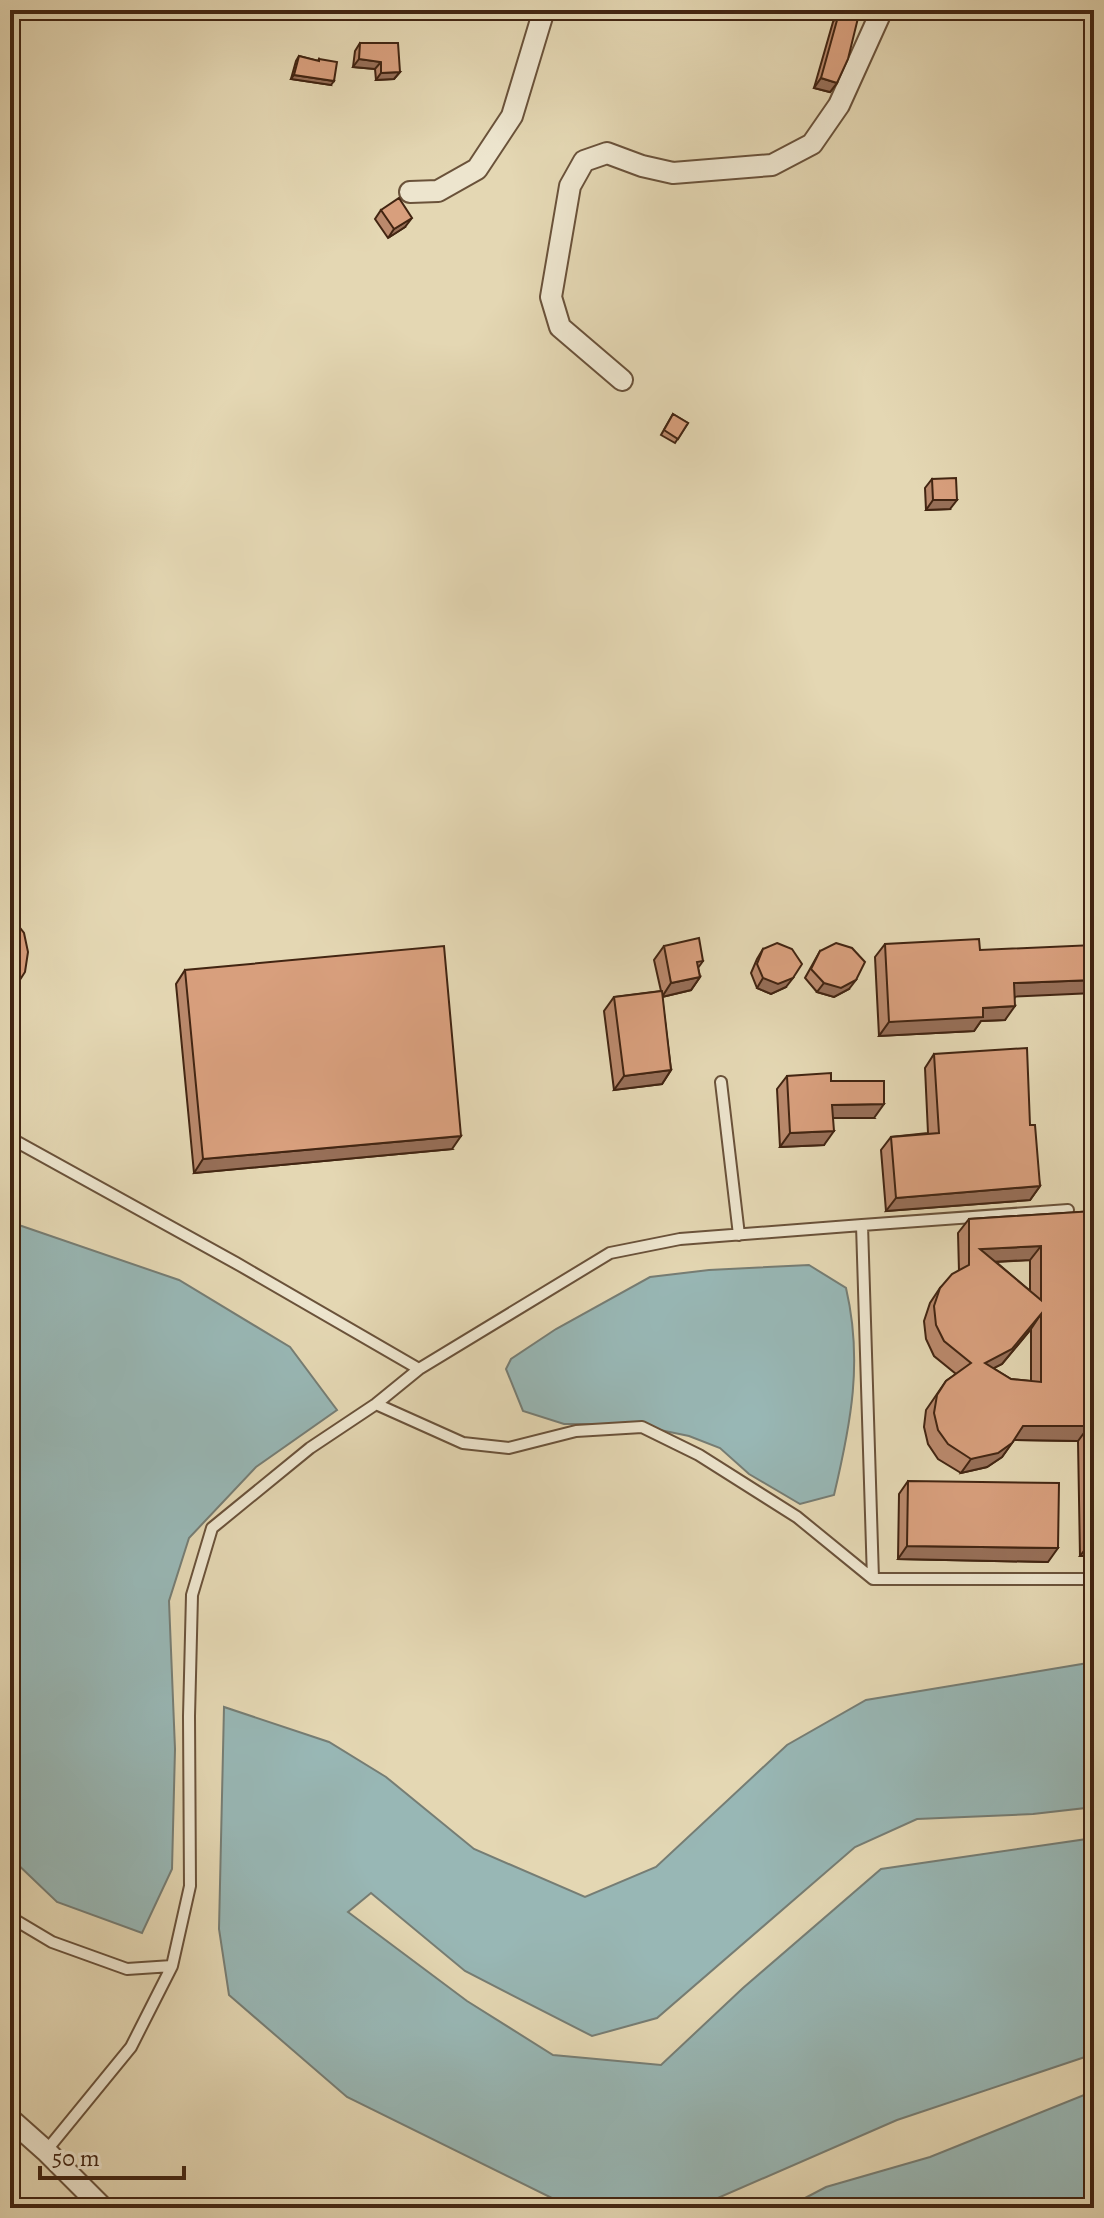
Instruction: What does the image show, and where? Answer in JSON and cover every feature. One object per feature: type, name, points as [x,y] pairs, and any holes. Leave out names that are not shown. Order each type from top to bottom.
[{"type":"street","points":[[410,192],[438,191],[477,169],[512,116],[544,10]]},
{"type":"street","points":[[622,380],[560,327],[551,297],[570,186],[584,161],[607,153],[673,173],[772,165],[812,144],[839,105],[882,10]]},
{"type":"street","points":[[10,2119],[103,2208]]},
{"type":"lane","points":[[721,1082],[739,1235]]},
{"type":"lane","points":[[10,1138],[419,1369]]},
{"type":"lane","points":[[46,2151],[131,2047],[172,1966],[190,1886],[192,1595],[212,1528],[310,1448],[376,1404],[419,1369],[610,1253],[680,1239],[1068,1210]]},
{"type":"lane","points":[[862,1225],[873,1579]]},
{"type":"lane","points":[[376,1404],[463,1443],[509,1448],[576,1431],[642,1427],[699,1455],[797,1517],[873,1579],[1094,1579]]},
{"type":"lane","points":[[10,1917],[52,1942],[127,1969],[172,1966]]},
{"type":"water","points":[[10,1222],[179,1280],[290,1347],[337,1410],[256,1467],[189,1538],[169,1601],[175,1749],[172,1869],[142,1933],[57,1902],[10,1857]]},
{"type":"water","points":[[809,1265],[846,1288],[854,1341],[850,1417],[834,1495],[800,1504],[749,1474],[720,1448],[689,1436],[631,1424],[564,1424],[523,1411],[506,1369],[511,1359],[556,1329],[650,1277],[709,1270]]},
{"type":"water","points":[[1094,1662],[1094,1807],[1033,1814],[917,1819],[855,1847],[657,2018],[592,2036],[465,1971],[371,1893],[348,1912],[467,2001],[553,2055],[661,2065],[743,1988],[881,1869],[1094,1838],[1094,2054],[897,2120],[695,2208],[570,2207],[347,2097],[229,1995],[219,1929],[224,1707],[329,1742],[386,1777],[474,1849],[585,1897],[656,1867],[787,1745],[866,1700]]},
{"type":"water","points":[[1094,2091],[1094,2208],[786,2208],[826,2187],[930,2157]]},
{"type":"building","points":[[839,13],[858,18],[848,59],[837,83],[821,78]]},
{"type":"building","points":[[360,43],[398,43],[400,72],[381,73],[381,62],[359,59]]},
{"type":"building","points":[[299,56],[337,62],[334,81],[294,75]]},
{"type":"building","points":[[399,198],[412,218],[394,229],[381,210]]},
{"type":"building","points":[[673,414],[688,423],[678,439],[664,430]]},
{"type":"building","points":[[956,478],[957,500],[933,500],[932,479]]},
{"type":"building","points":[[10,915],[24,933],[28,952],[25,972],[10,992]]},
{"type":"building","points":[[699,938],[703,961],[697,962],[700,977],[671,983],[664,946]]},
{"type":"building","points":[[979,939],[980,950],[1094,945],[1094,980],[1014,983],[1015,1006],[983,1008],[983,1017],[889,1022],[885,944]]},
{"type":"building","points":[[777,943],[792,949],[802,964],[793,978],[778,984],[763,978],[757,964],[763,949]]},
{"type":"building","points":[[836,943],[852,948],[865,962],[856,980],[841,988],[824,983],[811,969],[820,951]]},
{"type":"building","points":[[444,946],[461,1136],[203,1159],[185,970]]},
{"type":"building","points":[[662,991],[671,1070],[624,1076],[614,997]]},
{"type":"building","points":[[1027,1048],[1030,1125],[1035,1125],[1040,1186],[896,1198],[891,1137],[939,1133],[934,1054]]},
{"type":"building","points":[[831,1073],[831,1081],[884,1081],[884,1104],[832,1105],[834,1131],[790,1133],[787,1076]]},
{"type":"building","points":[[1094,1211],[1094,1542],[1091,1542],[1089,1426],[1023,1426],[1012,1443],[998,1453],[971,1459],[948,1444],[938,1430],[934,1413],[937,1395],[946,1381],[971,1363],[944,1341],[936,1325],[934,1306],[940,1288],[952,1274],[969,1265],[969,1219]],"holes":[[[1041,1246],[1041,1300],[980,1249]],[[1041,1314],[1041,1382],[1011,1379],[985,1363],[1012,1349]]]},
{"type":"building","points":[[908,1481],[1059,1483],[1058,1548],[907,1546]]}]
